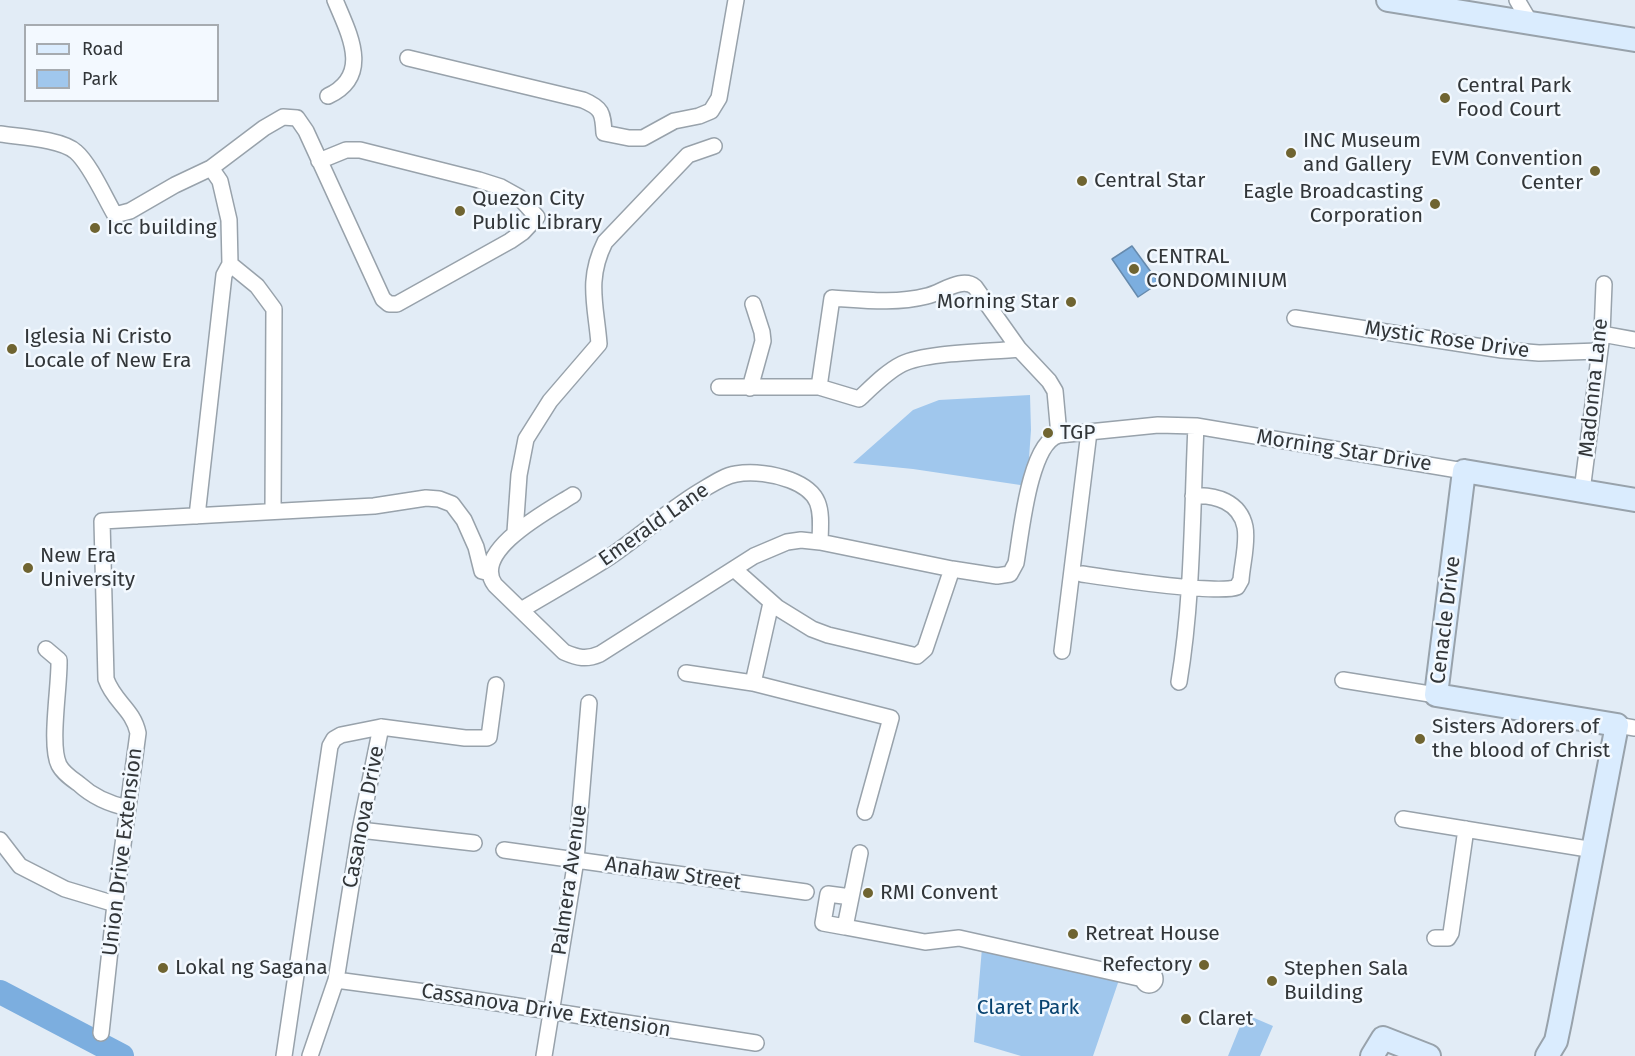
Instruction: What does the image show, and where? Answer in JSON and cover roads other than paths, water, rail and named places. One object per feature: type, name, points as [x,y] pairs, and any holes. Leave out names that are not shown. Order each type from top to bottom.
[{"type":"street","points":[[328,96],[337,91],[350,76],[354,56],[354,46],[335,0]]},
{"type":"street","points":[[408,57],[583,100],[595,106],[603,116],[604,133],[643,138],[674,121],[711,111],[719,98],[736,0]]},
{"type":"street","points":[[1388,0],[1635,40]]},
{"type":"street","points":[[1517,0],[1530,22]]},
{"type":"street","points":[[0,134],[61,144],[75,151],[84,162],[115,215],[130,211],[175,185],[211,168],[264,128],[283,117],[297,118],[306,131],[319,161],[383,299],[389,304],[397,303],[510,241],[523,232],[537,217],[519,197],[501,187],[479,180],[360,150],[346,150],[319,161]]},
{"type":"street","points":[[515,532],[519,475],[526,439],[550,401],[599,344],[593,288],[594,267],[605,242],[688,154],[714,146]]},
{"type":"street","points":[[197,516],[224,275],[231,264],[229,220],[220,181],[211,168]]},
{"type":"street","points":[[231,264],[257,286],[274,309],[273,511]]},
{"type":"street","points":[[573,495],[515,532],[490,565],[490,579],[564,652],[576,658],[589,658],[600,654],[753,556],[788,542],[801,540],[820,542],[952,569],[1004,576],[1010,574],[1014,569],[1034,467],[1045,443],[1055,436],[1055,392],[1049,381],[1019,349],[975,287],[970,283],[963,283],[928,296],[892,302],[832,298],[819,387]]},
{"type":"street","name":"Madonna Lane","points":[[1582,490],[1602,334],[1604,284]]},
{"type":"street","points":[[750,388],[763,341],[753,304]]},
{"type":"street","name":"Mystic Rose Drive","points":[[1295,318],[1502,350],[1539,353],[1599,351]]},
{"type":"street","points":[[1602,334],[1635,340]]},
{"type":"street","points":[[719,387],[819,387],[859,399],[889,372],[904,363],[924,357],[1019,349]]},
{"type":"street","name":"Morning Star Drive","points":[[1055,436],[1158,425],[1196,426],[1635,500]]},
{"type":"street","points":[[1179,682],[1189,586],[1196,426]]},
{"type":"street","points":[[1062,651],[1089,432]]},
{"type":"street","name":"Cenacle Drive","points":[[1464,471],[1437,695],[1626,726],[1594,850],[1556,1041],[1547,1056]]},
{"type":"street","name":"Emerald Lane","points":[[521,610],[611,556],[676,506],[718,480],[735,474],[766,474],[803,485],[813,494],[820,508],[820,542]]},
{"type":"street","points":[[1082,574],[1189,586],[1230,589],[1237,587],[1241,580],[1245,526],[1230,504],[1219,497],[1193,496]]},
{"type":"street","name":"Union Drive Extension","points":[[101,1032],[138,733],[128,710],[111,692],[105,679],[102,521],[273,511],[373,499],[439,499],[452,504],[471,533],[482,571],[490,573]]},
{"type":"street","points":[[734,569],[771,603],[804,624],[828,635],[917,656],[926,649],[952,569]]},
{"type":"street","points":[[753,683],[771,603]]},
{"type":"street","points":[[46,649],[59,660],[56,737],[57,757],[61,768],[92,795],[116,806],[128,808]]},
{"type":"street","points":[[686,673],[753,683],[891,718],[865,812]]},
{"type":"street","points":[[1343,680],[1437,695]]},
{"type":"street","points":[[381,727],[465,738],[487,738],[489,737],[496,685]]},
{"type":"street","name":"Palmera Avenue","points":[[544,1056],[576,860],[589,703]]},
{"type":"street","name":"Casanova Drive","points":[[284,1056],[330,746],[334,739],[341,735],[381,727],[360,830],[336,980],[310,1056]]},
{"type":"street","points":[[1403,819],[1594,850]]},
{"type":"street","points":[[1435,938],[1448,938],[1451,933],[1466,829]]},
{"type":"street","points":[[360,830],[474,843]]},
{"type":"street","points":[[0,840],[20,866],[64,889],[116,904]]},
{"type":"street","name":"Anahaw Street","points":[[504,850],[806,892]]},
{"type":"street","points":[[845,927],[860,853]]},
{"type":"street","points":[[851,897],[828,894],[823,923],[925,942],[959,938],[1143,979]]},
{"type":"street","name":"Cassanova Drive Extension","points":[[336,980],[756,1043]]},
{"type":"street","points":[[1372,1056],[1383,1038],[1429,1056]]},
{"type":"waterway","points":[[0,992],[122,1056]]},
{"type":"place","name":"Central Park Food Court","points":[[1445,98]]},
{"type":"place","name":"INC Museum and Gallery","points":[[1291,153]]},
{"type":"place","name":"EVM Convention Center","points":[[1595,171]]},
{"type":"place","name":"Central Star","points":[[1082,181]]},
{"type":"place","name":"Eagle Broadcasting Corporation","points":[[1435,204]]},
{"type":"place","name":"Quezon City Public Library","points":[[460,211]]},
{"type":"place","name":"Icc building","points":[[95,228]]},
{"type":"place","name":"CENTRAL CONDOMINIUM","points":[[1134,269]]},
{"type":"place","name":"Morning Star","points":[[1071,302]]},
{"type":"place","name":"Iglesia Ni Cristo Locale of New Era","points":[[12,349]]},
{"type":"place","name":"TGP","points":[[1048,433]]},
{"type":"place","name":"New Era University","points":[[28,568]]},
{"type":"place","name":"Sisters Adorers of the blood of Christ","points":[[1420,739]]},
{"type":"place","name":"RMI Convent","points":[[868,893]]},
{"type":"place","name":"Retreat House","points":[[1073,934]]},
{"type":"place","name":"Refectory","points":[[1204,965]]},
{"type":"place","name":"Lokal ng Sagana","points":[[163,968]]},
{"type":"place","name":"Stephen Sala Building","points":[[1272,981]]},
{"type":"place","name":"Claret","points":[[1186,1019]]},
{"type":"park label","name":"Claret Park","points":[[1028,1008]]}]
